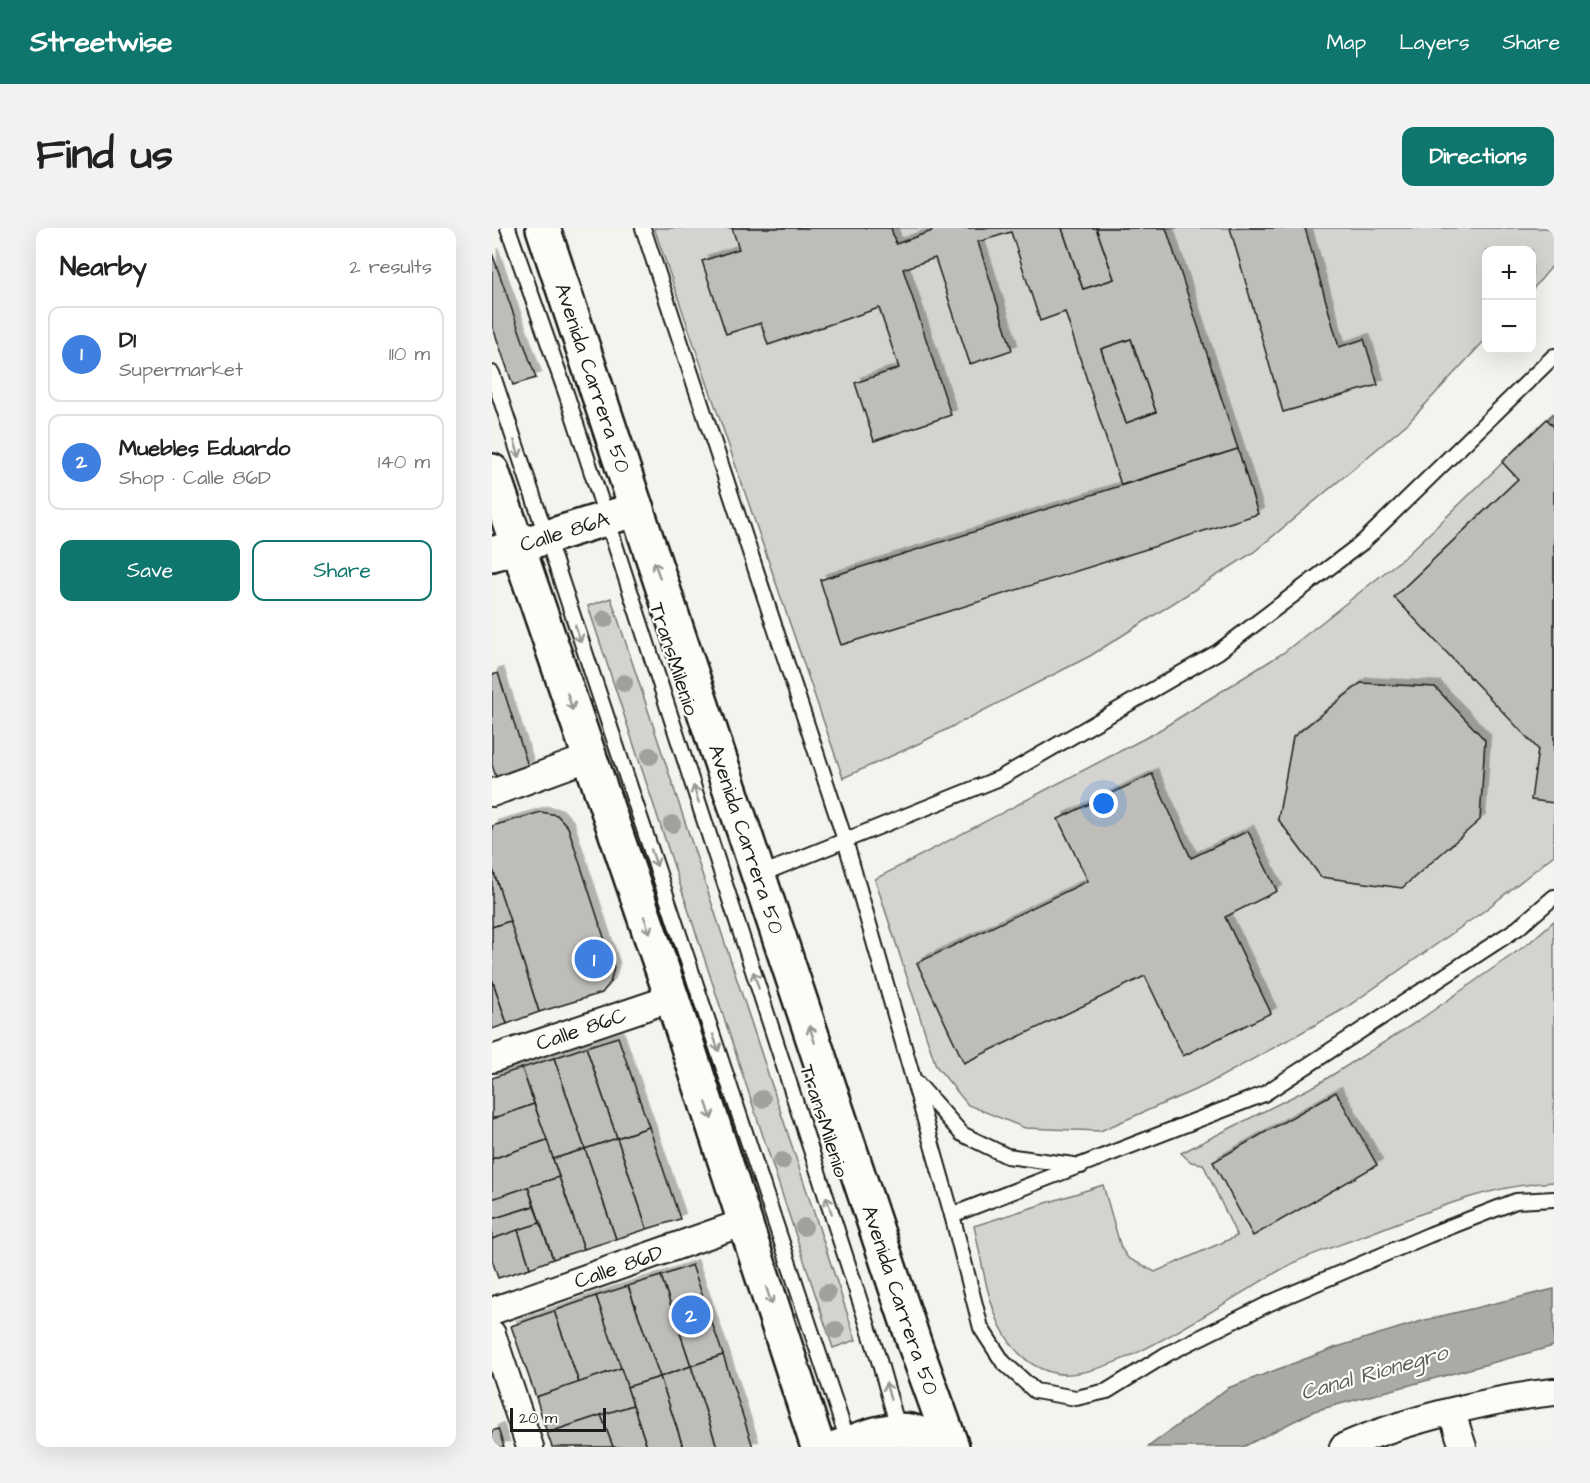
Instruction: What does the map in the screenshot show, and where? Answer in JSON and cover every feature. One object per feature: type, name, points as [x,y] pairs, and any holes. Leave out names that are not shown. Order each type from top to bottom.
[{"type":"main road","name":"Avenida Carrera 50","points":[[543,228],[915,1345],[952,1447]]},
{"type":"main road","points":[[492,471],[519,546],[588,758],[672,998],[745,1222],[839,1446],[902,1438],[915,1430],[929,1436],[941,1447]]},
{"type":"main road","name":"Calle 86A","points":[[519,546],[637,509]]},
{"type":"street","points":[[492,793],[588,758]]},
{"type":"street","name":"Calle 86C","points":[[492,1059],[672,998]]},
{"type":"street","name":"Calle 86D","points":[[492,1311],[745,1222]]},
{"type":"street","points":[[492,1334],[530,1447]]},
{"type":"street","points":[[1343,1447],[1367,1436],[1452,1413],[1527,1395],[1554,1392]]},
{"type":"street","points":[[1452,1413],[1463,1447]]},
{"type":"lane","name":"TransMilenio","points":[[508,228],[606,519],[902,1438]]},
{"type":"lane","points":[[643,228],[845,840],[952,1215],[981,1328],[1003,1362],[1035,1391],[1076,1398],[1107,1391],[1167,1354],[1270,1303],[1429,1235],[1516,1201],[1554,1199]]},
{"type":"lane","points":[[759,875],[1000,778],[1218,652],[1363,542],[1554,356]]},
{"type":"lane","points":[[492,373],[519,546],[839,1446]]},
{"type":"lane","points":[[952,1215],[1082,1167],[1264,1094],[1518,928],[1554,897]]},
{"type":"lane","points":[[913,1078],[962,1134],[1007,1156],[1082,1167]]},
{"type":"shaded area","points":[[654,228],[1554,228],[1554,264],[1536,285],[1536,246],[1482,246],[1482,343],[1408,423],[1254,552],[1090,656],[922,742],[843,778]]},
{"type":"shaded area","points":[[1554,413],[1554,855],[1484,911],[1344,1009],[1204,1086],[1100,1131],[1025,1128],[968,1105],[936,1066],[875,879],[1153,734],[1283,653],[1407,555]]},
{"type":"shaded area","points":[[611,598],[856,1340],[833,1348],[588,606]]},
{"type":"shaded area","points":[[1554,921],[1554,1182],[1484,1193],[1304,1258],[1176,1332],[1141,1351],[1108,1365],[1079,1373],[1054,1373],[1033,1364],[1017,1351],[1004,1333],[995,1313],[974,1226],[1103,1185],[1121,1248],[1128,1258],[1155,1272],[1237,1236],[1203,1164],[1191,1162],[1181,1153],[1318,1084],[1418,1021],[1529,943]]},
{"type":"water","name":"Canal Rionegro","points":[[1554,1289],[1554,1346],[1314,1411],[1243,1447],[1148,1447],[1228,1388],[1337,1347],[1425,1320]]},
{"type":"building","points":[[732,228],[891,228],[896,244],[932,231],[931,228],[1062,228],[1083,289],[1114,279],[1096,228],[1166,228],[1238,449],[1121,485],[1065,312],[1040,321],[1011,232],[978,242],[1012,350],[970,364],[935,258],[903,269],[951,415],[874,441],[855,383],[899,368],[879,308],[768,345],[761,323],[726,334],[702,261],[739,249]],"holes":[[[1131,339],[1156,412],[1126,423],[1101,349]]]},
{"type":"building","points":[[1062,228],[1096,228],[1114,279],[1083,289]]},
{"type":"building","points":[[1230,228],[1305,228],[1339,347],[1364,339],[1378,385],[1283,412]]},
{"type":"building","points":[[492,253],[536,378],[513,385],[492,325]]},
{"type":"building","points":[[1131,339],[1156,412],[1126,423],[1101,349]]},
{"type":"building","points":[[1547,419],[1554,427],[1554,803],[1531,800],[1538,749],[1394,597],[1518,479],[1502,462]]},
{"type":"building","points":[[1238,449],[1258,514],[841,645],[820,580]]},
{"type":"building","points":[[498,673],[528,766],[496,777],[492,765],[492,675]]},
{"type":"building","points":[[1361,683],[1435,687],[1485,740],[1480,820],[1402,888],[1321,877],[1278,819],[1293,737]]},
{"type":"building","points":[[1152,774],[1191,858],[1248,831],[1277,891],[1225,917],[1271,1013],[1183,1056],[1145,976],[964,1063],[917,963],[1088,881],[1058,819]]},
{"type":"building","points":[[541,812],[557,815],[568,827],[614,968],[610,983],[602,993],[539,1012],[492,867],[492,826]]},
{"type":"building","points":[[492,867],[510,921],[492,927]]},
{"type":"building","points":[[510,921],[539,1012],[507,1024],[492,979],[492,927]]},
{"type":"building","points":[[492,979],[507,1024],[492,1029]]},
{"type":"building","points":[[618,1037],[649,1127],[617,1138],[586,1047]]},
{"type":"building","points":[[586,1047],[617,1138],[585,1149],[554,1058]]},
{"type":"building","points":[[554,1058],[585,1149],[553,1159],[522,1068]]},
{"type":"building","points":[[522,1068],[534,1104],[492,1119],[492,1078]]},
{"type":"building","points":[[1336,1092],[1377,1165],[1253,1236],[1213,1162]]},
{"type":"building","points":[[534,1104],[547,1140],[492,1159],[492,1119]]},
{"type":"building","points":[[649,1127],[680,1219],[647,1229],[617,1138]]},
{"type":"building","points":[[617,1138],[647,1229],[616,1239],[585,1149]]},
{"type":"building","points":[[547,1140],[559,1177],[492,1199],[492,1159]]},
{"type":"building","points":[[585,1149],[616,1239],[584,1249],[553,1159]]},
{"type":"building","points":[[559,1177],[584,1249],[553,1259],[528,1187]]},
{"type":"building","points":[[528,1187],[534,1206],[492,1219],[492,1199]]},
{"type":"building","points":[[534,1206],[540,1223],[492,1239],[492,1219]]},
{"type":"building","points":[[540,1223],[553,1259],[530,1268],[518,1230]]},
{"type":"building","points":[[518,1230],[530,1268],[498,1278],[492,1260],[492,1239]]},
{"type":"building","points":[[692,1265],[723,1355],[691,1366],[661,1276]]},
{"type":"building","points":[[661,1276],[691,1366],[660,1377],[628,1286]]},
{"type":"building","points":[[628,1286],[660,1377],[627,1387],[596,1296]]},
{"type":"building","points":[[596,1296],[621,1368],[579,1383],[554,1311]]},
{"type":"building","points":[[554,1311],[579,1383],[536,1397],[511,1326]]},
{"type":"building","points":[[723,1355],[753,1447],[717,1447],[691,1366]]},
{"type":"building","points":[[691,1366],[717,1447],[683,1447],[660,1377]]},
{"type":"building","points":[[621,1368],[633,1405],[547,1433],[536,1397]]},
{"type":"building","points":[[660,1377],[683,1447],[647,1447],[627,1387]]},
{"type":"building","points":[[633,1405],[647,1447],[613,1447],[601,1415]]},
{"type":"building","points":[[601,1415],[613,1447],[552,1447],[547,1433]]},
{"type":"building","points":[[498,1429],[504,1447],[492,1447],[492,1431]]},
{"type":"place","name":"D1","points":[[594,959]]},
{"type":"place","name":"Muebles Eduardo","points":[[691,1315]]}]
